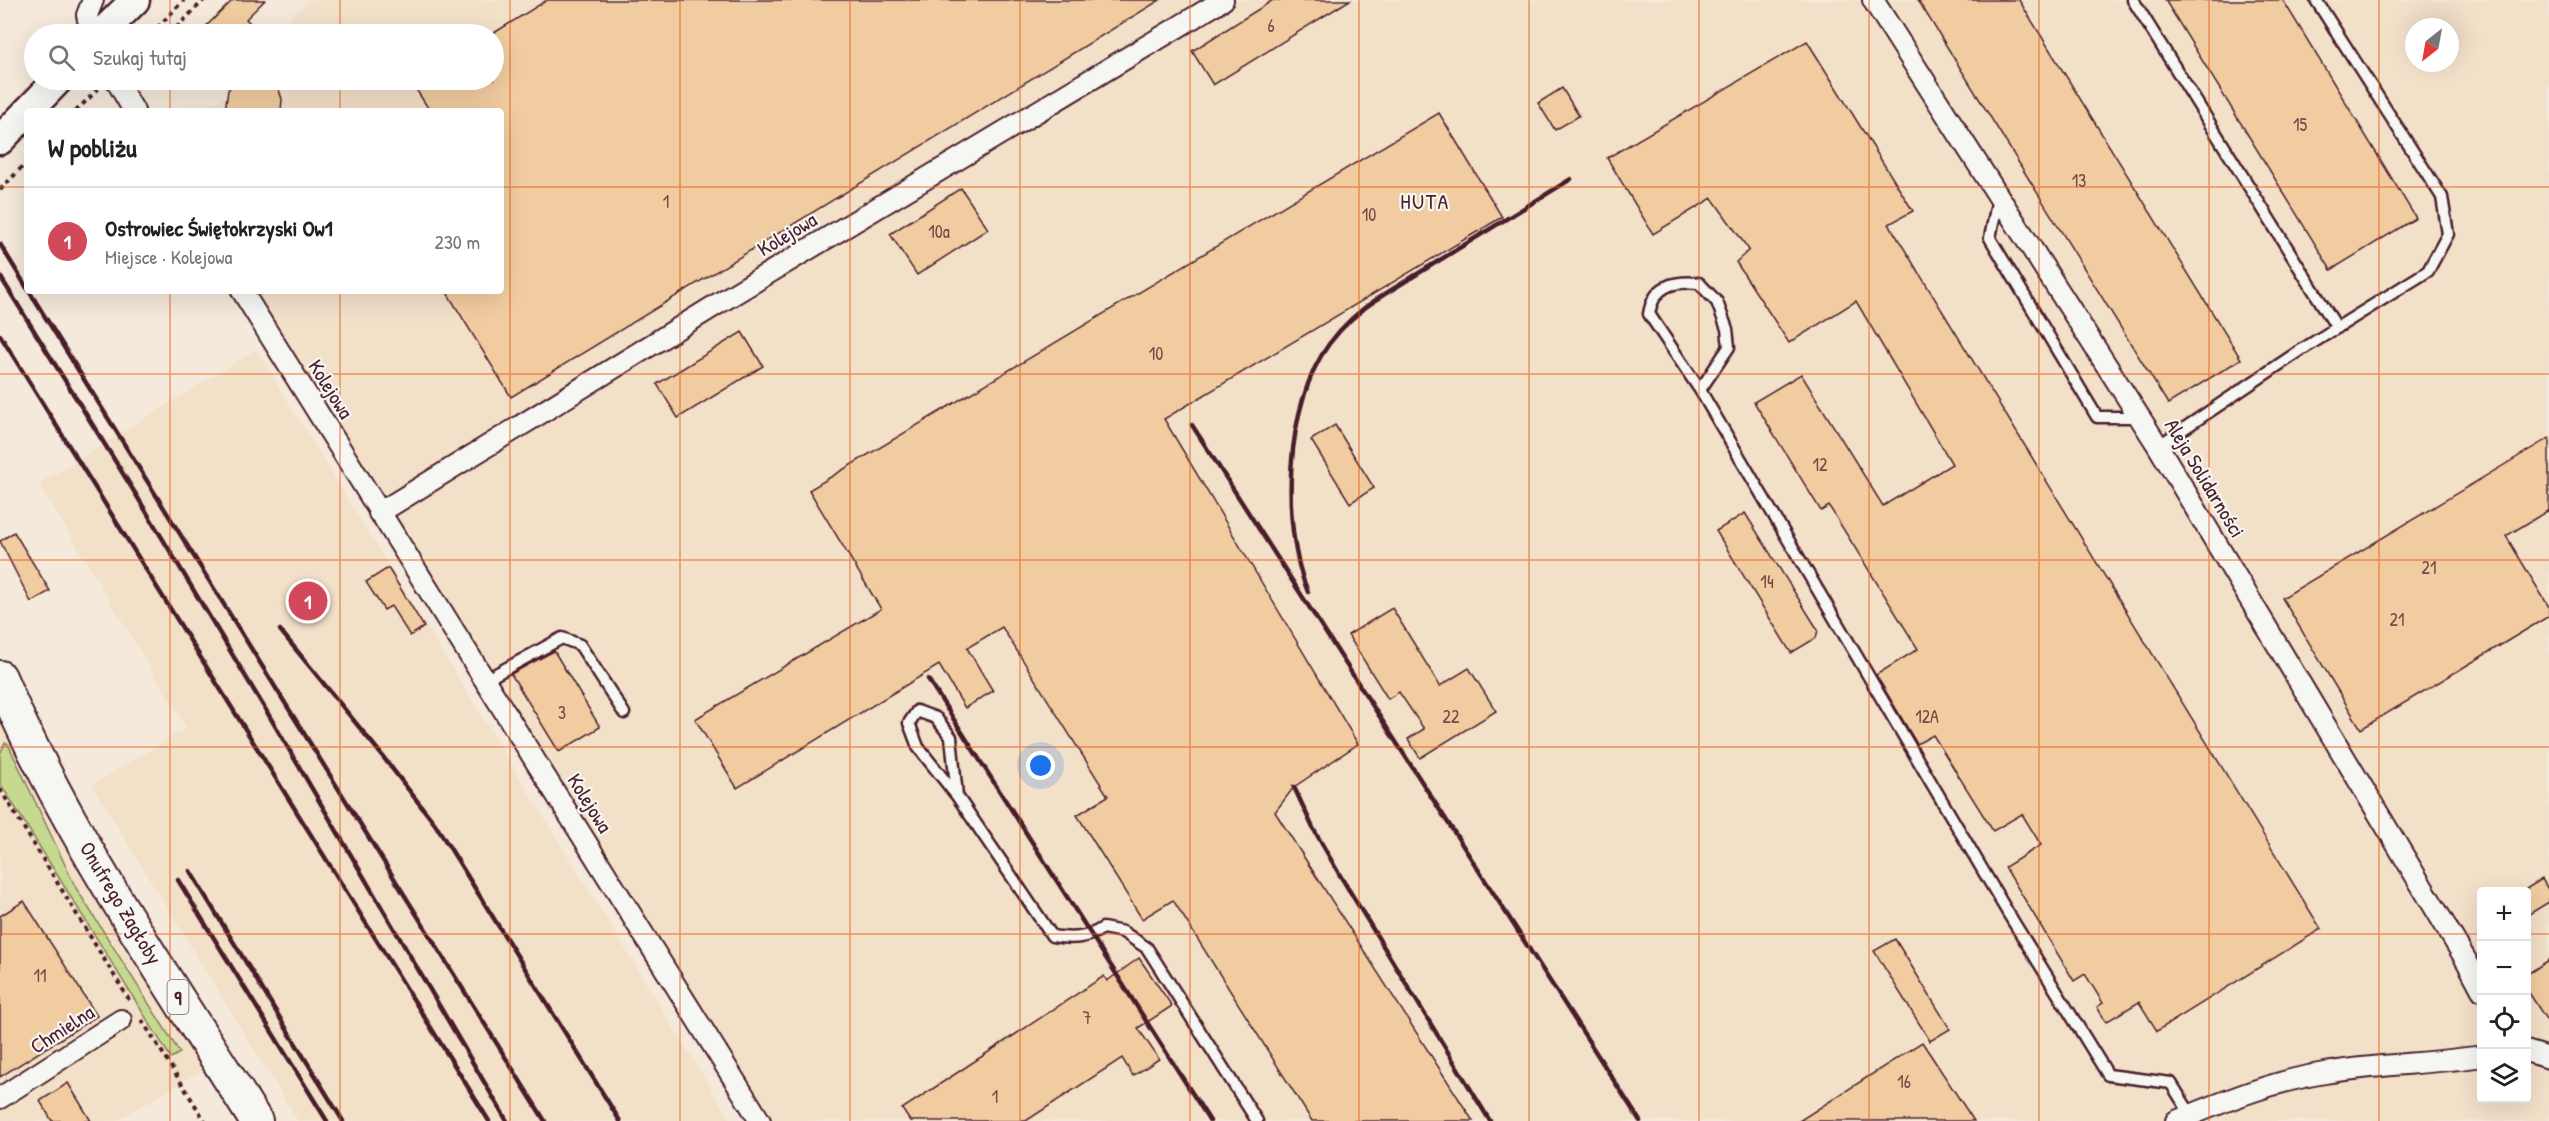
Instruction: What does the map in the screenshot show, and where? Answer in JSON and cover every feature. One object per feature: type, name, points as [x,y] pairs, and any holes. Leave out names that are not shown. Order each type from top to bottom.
[{"type":"main road","points":[[111,24],[135,0]]},
{"type":"main road","points":[[30,108],[48,90]]},
{"type":"main road","points":[[0,140],[24,114]]},
{"type":"main road","name":"Onufrego Zagłoby","points":[[3,692],[100,872],[256,1121]]},
{"type":"street","points":[[89,24],[87,15],[93,0]]},
{"type":"street","name":"Kolejowa","points":[[378,513],[719,303],[1223,0]]},
{"type":"street","name":"Aleja Solidarności","points":[[1873,0],[2158,446],[2477,982]]},
{"type":"street","points":[[122,90],[132,108]]},
{"type":"street","name":"Kolejowa","points":[[244,294],[378,513],[485,680],[759,1121]]},
{"type":"street","name":"Chmielna","points":[[0,1098],[132,1015]]},
{"type":"street","points":[[2531,1053],[2549,1058]]},
{"type":"street","points":[[2184,1118],[2259,1088],[2323,1073],[2477,1056]]},
{"type":"lane","points":[[2133,0],[2337,328]]},
{"type":"lane","points":[[2158,446],[2428,271],[2448,234],[2442,198],[2316,0]]},
{"type":"lane","points":[[1998,198],[1990,238],[2097,417],[2139,417]]},
{"type":"lane","points":[[1700,390],[1729,347],[1727,329],[1717,302],[1699,283],[1675,282],[1657,294],[1651,302],[1649,314],[1700,390],[2008,914],[2108,1075],[2171,1083],[2184,1118]]},
{"type":"lane","points":[[485,680],[562,638],[580,645],[624,713]]},
{"type":"lane","points":[[957,796],[951,737],[936,718],[917,711],[909,723],[918,747],[957,796],[1052,936],[1073,939],[1092,935],[1103,928],[1123,932],[1147,948],[1257,1121]]},
{"type":"path","points":[[161,24],[184,0]]},
{"type":"path","points":[[180,24],[204,0]]},
{"type":"path","points":[[79,108],[97,90]]},
{"type":"path","points":[[0,190],[24,165]]},
{"type":"path","points":[[0,789],[132,1015],[205,1121]]},
{"type":"shaded area","points":[[308,0],[2549,0],[2549,1121],[760,1121],[244,294],[504,294],[504,108],[182,108],[218,102],[232,90],[504,90],[504,24],[285,24]]},
{"type":"shaded area","points":[[256,350],[731,1121],[298,1121],[92,785],[187,728],[39,484]]},
{"type":"shaded area","points":[[0,676],[218,1061],[116,1121],[0,1121]]},
{"type":"green space","points":[[5,743],[8,744],[76,888],[180,1053],[171,1058],[0,783],[0,754]]},
{"type":"building","points":[[233,0],[265,0],[246,19],[251,24],[208,24]]},
{"type":"building","points":[[547,0],[1160,0],[511,397],[448,294],[504,294],[504,108],[428,108],[416,90],[504,90],[504,27]]},
{"type":"building","points":[[1273,0],[1350,0],[1213,85],[1192,51]]},
{"type":"building","points":[[1918,0],[2019,0],[2241,359],[2168,404]]},
{"type":"building","points":[[2165,0],[2283,0],[2416,218],[2331,270]]},
{"type":"building","points":[[1807,41],[1913,211],[1889,224],[2321,929],[2157,1031],[2139,1002],[2106,1022],[2097,1007],[2103,1003],[2085,974],[2074,981],[2005,867],[2041,845],[2022,814],[1993,831],[1933,735],[1917,744],[1876,675],[1918,649],[1829,506],[1821,511],[1754,402],[1801,374],[1883,506],[1952,464],[1856,301],[1789,343],[1736,262],[1749,250],[1712,198],[1653,234],[1607,158]]},
{"type":"building","points":[[1562,88],[1579,116],[1555,130],[1538,103]]},
{"type":"building","points":[[228,90],[279,90],[282,99],[281,108],[225,108]]},
{"type":"building","points":[[1439,113],[1502,217],[1164,419],[1358,744],[1294,787],[1275,812],[1473,1121],[1312,1121],[1173,900],[1142,919],[1077,815],[1108,796],[1002,627],[967,648],[993,691],[965,708],[939,665],[737,788],[695,719],[881,609],[809,490]]},
{"type":"building","points":[[961,188],[988,229],[917,275],[890,234]]},
{"type":"building","points":[[742,332],[763,366],[678,418],[657,384]]},
{"type":"building","points":[[1335,425],[1374,488],[1350,503],[1311,440]]},
{"type":"building","points":[[2549,438],[2549,510],[2506,536],[2549,607],[2549,616],[2361,729],[2282,598]]},
{"type":"building","points":[[1745,513],[1818,630],[1816,638],[1791,653],[1716,531]]},
{"type":"building","points":[[14,532],[50,591],[31,602],[0,541]]},
{"type":"building","points":[[388,568],[424,627],[410,636],[391,606],[384,610],[366,582]]},
{"type":"building","points":[[308,583],[324,610],[308,620],[292,593]]},
{"type":"building","points":[[1392,608],[1440,686],[1469,668],[1496,711],[1420,758],[1408,739],[1424,729],[1399,692],[1388,699],[1348,635]]},
{"type":"building","points":[[554,651],[600,727],[559,752],[511,674]]},
{"type":"building","points":[[2542,879],[2549,891],[2549,902],[2531,913],[2531,887],[2529,887]]},
{"type":"building","points":[[24,901],[97,1016],[0,1077],[0,916]]},
{"type":"building","points":[[1895,939],[1950,1029],[1930,1041],[1874,951]]},
{"type":"building","points":[[1139,958],[1172,1006],[1138,1028],[1159,1059],[1133,1076],[1122,1058],[1026,1121],[910,1121],[902,1109],[1104,976],[1107,981]]},
{"type":"building","points":[[2549,960],[2549,1024],[2531,996],[2531,972]]},
{"type":"building","points":[[1922,1042],[1974,1121],[1799,1121]]},
{"type":"building","points":[[68,1083],[91,1121],[52,1121],[40,1101]]},
{"type":"railway","points":[[1308,592],[1299,565],[1293,534],[1292,465],[1303,398],[1314,369],[1329,344],[1346,324],[1373,302],[1571,179]]},
{"type":"railway","points":[[0,244],[24,283]]},
{"type":"railway","points":[[0,276],[135,493],[267,712],[507,1121]]},
{"type":"railway","points":[[31,294],[545,1121]]},
{"type":"railway","points":[[0,335],[489,1121]]},
{"type":"railway","points":[[1192,425],[1640,1121]]},
{"type":"railway","points":[[280,630],[435,824],[620,1121]]},
{"type":"railway","points":[[928,679],[1210,1121]]},
{"type":"railway","points":[[1294,787],[1313,828],[1338,872],[1490,1121]]},
{"type":"railway","points":[[190,871],[343,1121]]},
{"type":"railway","points":[[178,880],[327,1121]]},
{"type":"place","name":"Ostrowiec Świętokrzyski Ow1","points":[[308,601]]},
{"type":"district","name":"HUTA","points":[[1425,201]]}]
